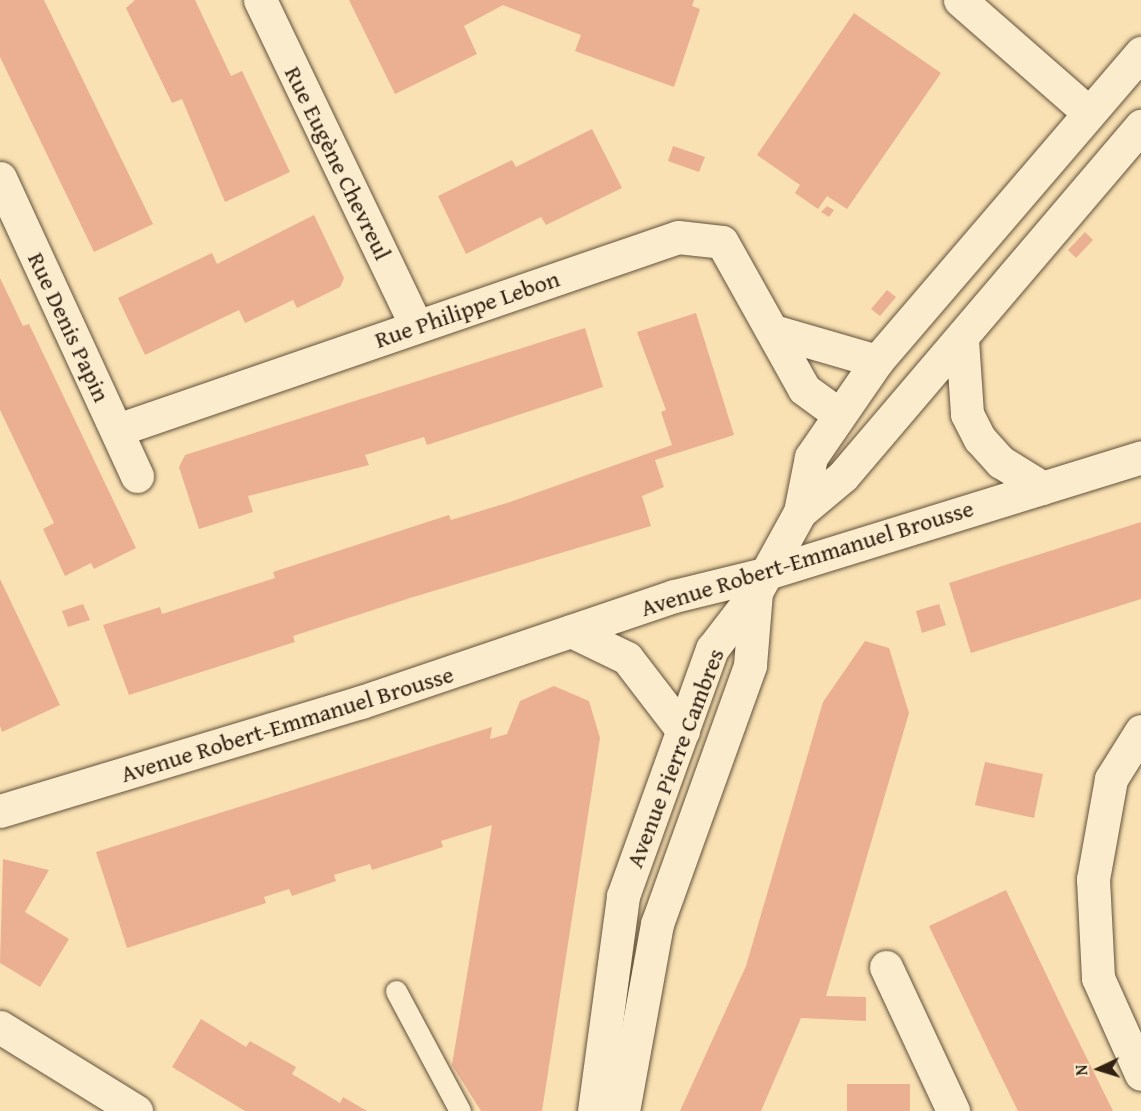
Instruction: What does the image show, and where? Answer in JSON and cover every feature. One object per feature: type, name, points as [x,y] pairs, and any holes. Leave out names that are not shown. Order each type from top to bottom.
[{"type":"street","name":"Rue Eugène Chevreul","points":[[260,0],[416,326]]},
{"type":"street","points":[[960,0],[1088,112]]},
{"type":"street","points":[[760,583],[800,513],[811,457],[837,413],[877,361],[1088,112],[1141,53]]},
{"type":"street","points":[[800,513],[843,476],[962,340],[1044,234],[1141,126]]},
{"type":"street","name":"Rue Denis Papin","points":[[0,178],[137,476]]},
{"type":"street","name":"Rue Philippe Lebon","points":[[117,430],[678,237],[722,242],[804,388],[837,413]]},
{"type":"street","points":[[772,331],[877,361]]},
{"type":"street","points":[[962,340],[967,414],[980,439],[1001,462],[1043,488]]},
{"type":"street","name":"Avenue Robert-Emmanuel Brousse","points":[[0,811],[361,702],[675,596],[760,583],[1141,457]]},
{"type":"street","name":"Avenue Pierre Cambres","points":[[594,1111],[623,896],[712,649],[760,583]]},
{"type":"street","name":"Avenue Pierre Cambres","points":[[623,1111],[657,924],[750,664],[760,583]]},
{"type":"street","points":[[571,631],[627,658],[683,731]]},
{"type":"street","points":[[1141,731],[1111,779],[1093,879],[1098,978],[1141,1074]]},
{"type":"street","points":[[886,967],[953,1111]]},
{"type":"street","points":[[0,1027],[136,1111]]},
{"type":"lane","points":[[396,991],[460,1111]]},
{"type":"building","points":[[0,0],[44,0],[153,224],[94,252],[0,57]]},
{"type":"building","points":[[135,0],[195,0],[231,76],[242,71],[290,172],[225,202],[182,99],[172,103],[126,8]]},
{"type":"building","points":[[349,0],[694,0],[692,6],[700,9],[674,87],[575,51],[581,35],[503,5],[464,26],[477,54],[395,94]]},
{"type":"building","points":[[854,13],[941,73],[847,209],[827,196],[818,209],[795,193],[800,185],[757,155]]},
{"type":"building","points":[[592,129],[622,188],[546,225],[541,217],[466,254],[438,196],[512,160],[516,167]]},
{"type":"building","points":[[673,146],[705,157],[699,172],[668,161]]},
{"type":"building","points":[[827,206],[834,210],[829,217],[821,212]]},
{"type":"building","points":[[314,215],[344,278],[340,287],[297,308],[293,300],[245,323],[239,310],[145,355],[118,298],[212,253],[217,264]]},
{"type":"building","points":[[1085,232],[1093,240],[1076,258],[1068,250]]},
{"type":"building","points":[[0,278],[23,326],[29,324],[136,548],[94,569],[91,563],[65,576],[43,529],[54,523],[0,410]]},
{"type":"building","points":[[887,290],[896,297],[880,316],[871,309]]},
{"type":"building","points":[[696,313],[734,435],[655,460],[664,487],[642,496],[651,526],[410,598],[293,636],[295,642],[129,695],[103,625],[160,607],[162,614],[275,578],[273,572],[449,515],[451,520],[510,502],[672,445],[661,412],[666,410],[637,332]]},
{"type":"building","points":[[585,328],[603,387],[427,445],[424,437],[365,455],[369,465],[248,496],[253,512],[199,529],[179,467],[185,455]]},
{"type":"building","points":[[1141,522],[1141,599],[971,653],[949,583]]},
{"type":"building","points":[[0,579],[60,705],[2,732],[0,726]]},
{"type":"building","points":[[83,604],[90,620],[68,627],[62,611]]},
{"type":"building","points":[[939,604],[946,625],[922,633],[916,611]]},
{"type":"building","points":[[865,641],[889,648],[909,713],[826,996],[866,997],[866,1021],[801,1018],[761,1111],[680,1111],[746,966],[823,702]]},
{"type":"building","points":[[554,686],[589,701],[600,738],[542,1111],[481,1111],[452,1065],[492,825],[441,841],[443,847],[372,870],[370,864],[334,875],[336,881],[292,896],[289,889],[264,897],[266,903],[127,948],[96,852],[492,727],[490,739],[507,734],[520,701]]},
{"type":"building","points":[[985,762],[1043,774],[1034,818],[975,805]]},
{"type":"building","points":[[3,859],[49,870],[25,912],[69,939],[40,987],[0,963]]},
{"type":"building","points":[[1006,890],[1113,1111],[1018,1111],[990,1054],[929,926]]},
{"type":"building","points":[[201,1019],[246,1047],[250,1041],[296,1067],[292,1074],[340,1103],[343,1097],[367,1111],[245,1111],[172,1067]]},
{"type":"building","points":[[847,1084],[910,1084],[910,1111],[847,1111]]}]
